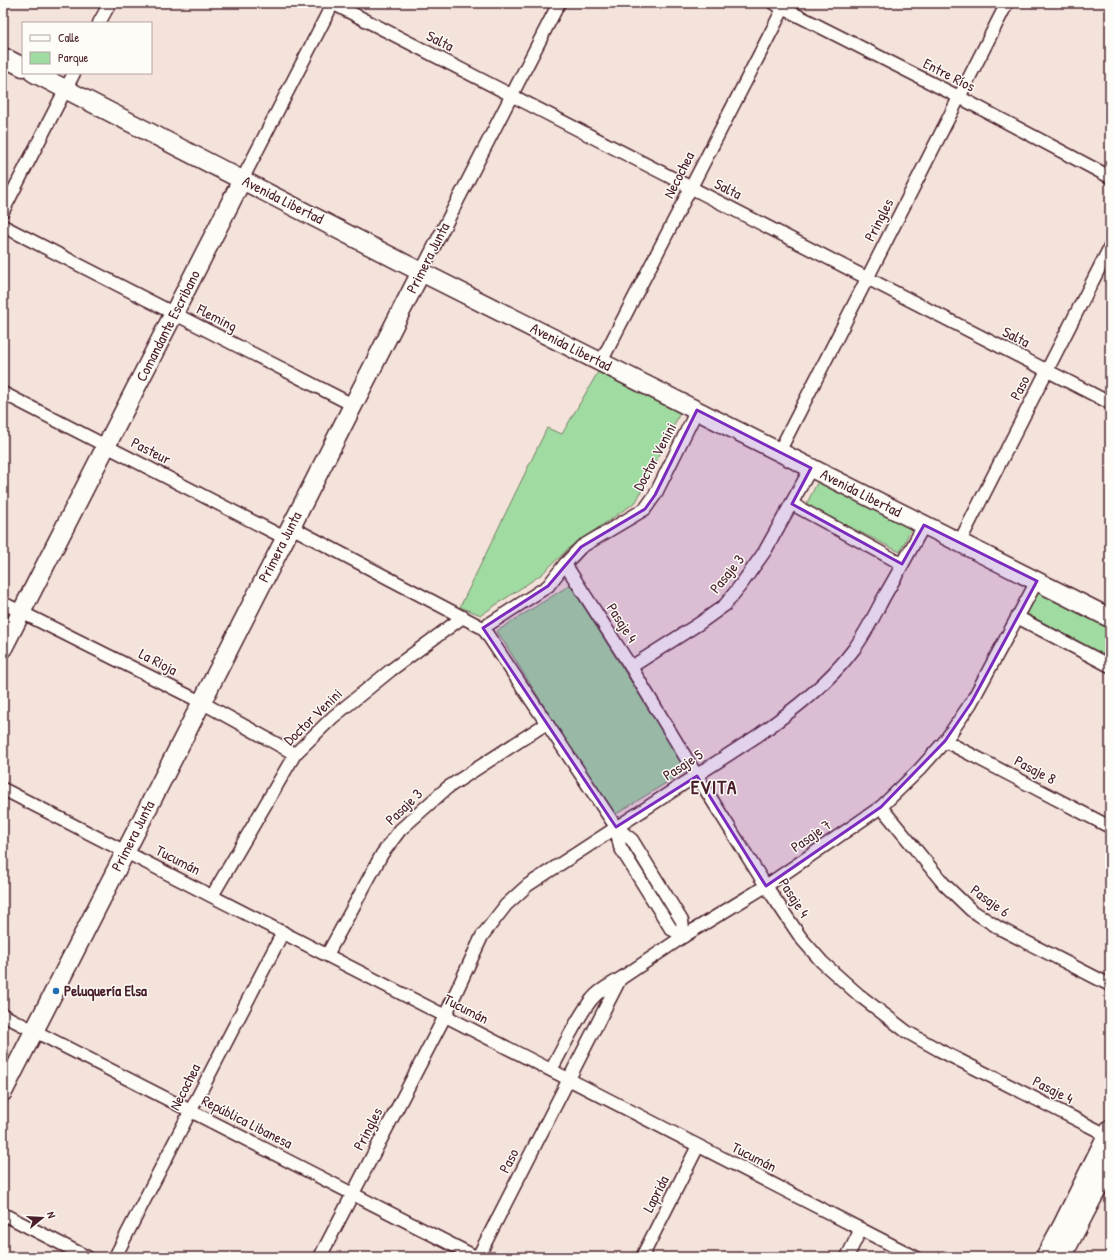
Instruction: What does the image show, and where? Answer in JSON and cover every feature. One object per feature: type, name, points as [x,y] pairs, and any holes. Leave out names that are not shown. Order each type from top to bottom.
[{"type":"main road","points":[[3,57],[22,66]]},
{"type":"main road","name":"Avenida Libertad","points":[[36,74],[421,272],[1110,618]]},
{"type":"main road","name":"Comandante Escribano","points":[[3,648],[242,180]]},
{"type":"main road","name":"Primera Junta","points":[[3,1092],[421,272]]},
{"type":"main road","points":[[1050,1257],[1063,1224],[1108,1132]]},
{"type":"main road","points":[[1050,1257],[1110,1164]]},
{"type":"street","points":[[100,22],[110,3]]},
{"type":"street","name":"Salta","points":[[332,3],[1110,402]]},
{"type":"street","name":"Comandante Escribano","points":[[242,180],[332,3]]},
{"type":"street","name":"Primera Junta","points":[[421,272],[559,3]]},
{"type":"street","name":"Pringles","points":[[779,452],[1007,3]]},
{"type":"street","name":"Entre Ríos","points":[[781,5],[1110,177]]},
{"type":"street","name":"Necochea","points":[[601,362],[691,187],[781,5]]},
{"type":"street","points":[[3,211],[74,74]]},
{"type":"street","name":"Fleming","points":[[3,226],[352,406]]},
{"type":"street","name":"Paso","points":[[959,542],[1110,247]]},
{"type":"street","name":"Pasteur","points":[[3,393],[106,446],[288,532],[464,617],[483,628]]},
{"type":"street","name":"Doctor Venini","points":[[483,628],[548,586],[565,564],[581,548],[645,509],[655,495],[697,410]]},
{"type":"street","name":"Pasaje 3","points":[[631,666],[700,623],[725,604],[744,582],[765,551],[811,468]]},
{"type":"street","points":[[792,504],[902,564]]},
{"type":"street","name":"Pasaje 5","points":[[445,1016],[482,936],[506,906],[528,885],[757,736],[788,714],[835,671],[854,649],[870,624],[924,525]]},
{"type":"street","name":"Pasaje 4","points":[[565,564],[631,666],[697,776],[766,886],[801,938],[822,962],[859,995],[907,1032],[939,1050],[1108,1132]]},
{"type":"street","name":"Pasaje 7","points":[[568,1079],[620,979],[684,936],[766,886],[881,807],[920,769],[945,741],[971,702],[1037,581]]},
{"type":"street","name":"La Rioja","points":[[3,602],[201,702],[295,754]]},
{"type":"street","name":"Doctor Venini","points":[[212,896],[295,754],[333,718],[391,670],[464,617]]},
{"type":"street","points":[[1017,618],[1110,666]]},
{"type":"street","points":[[483,628],[616,827],[632,840],[682,921],[684,936]]},
{"type":"street","name":"Pasaje 3","points":[[326,955],[382,854],[400,830],[447,788],[547,723]]},
{"type":"street","name":"Pasaje 8","points":[[945,741],[1110,827]]},
{"type":"street","name":"Tucumán","points":[[3,789],[915,1257]]},
{"type":"street","name":"Pasaje 6","points":[[881,807],[944,884],[971,910],[999,928],[1110,985]]},
{"type":"street","name":"Necochea","points":[[115,1257],[283,932]]},
{"type":"street","points":[[552,1070],[592,999],[602,990],[620,979]]},
{"type":"street","name":"República Libanesa","points":[[3,1015],[477,1257]]},
{"type":"street","name":"Pringles","points":[[320,1257],[445,1016]]},
{"type":"street","name":"Paso","points":[[477,1257],[568,1079]]},
{"type":"street","name":"Laprida","points":[[642,1257],[698,1146]]},
{"type":"street","points":[[3,1214],[87,1257]]},
{"type":"street","points":[[847,1257],[861,1229]]},
{"type":"highlighted area","points":[[697,410],[811,468],[792,504],[902,564],[924,525],[1037,581],[971,703],[945,741],[881,807],[766,886],[697,776],[616,827],[483,628],[548,586],[581,547],[645,509],[655,495]]},
{"type":"green space","points":[[598,372],[680,413],[636,502],[570,547],[542,574],[481,615],[460,607],[547,428],[562,434]]},
{"type":"green space","points":[[818,481],[911,529],[900,552],[806,505]]},
{"type":"green space","points":[[570,585],[687,770],[613,816],[497,631]]},
{"type":"green space","points":[[1040,589],[1110,624],[1110,658],[1027,614]]},
{"type":"place","name":"Peluquería Elsa","points":[[56,991]]},
{"type":"district","name":"EVITA","points":[[714,787]]}]
